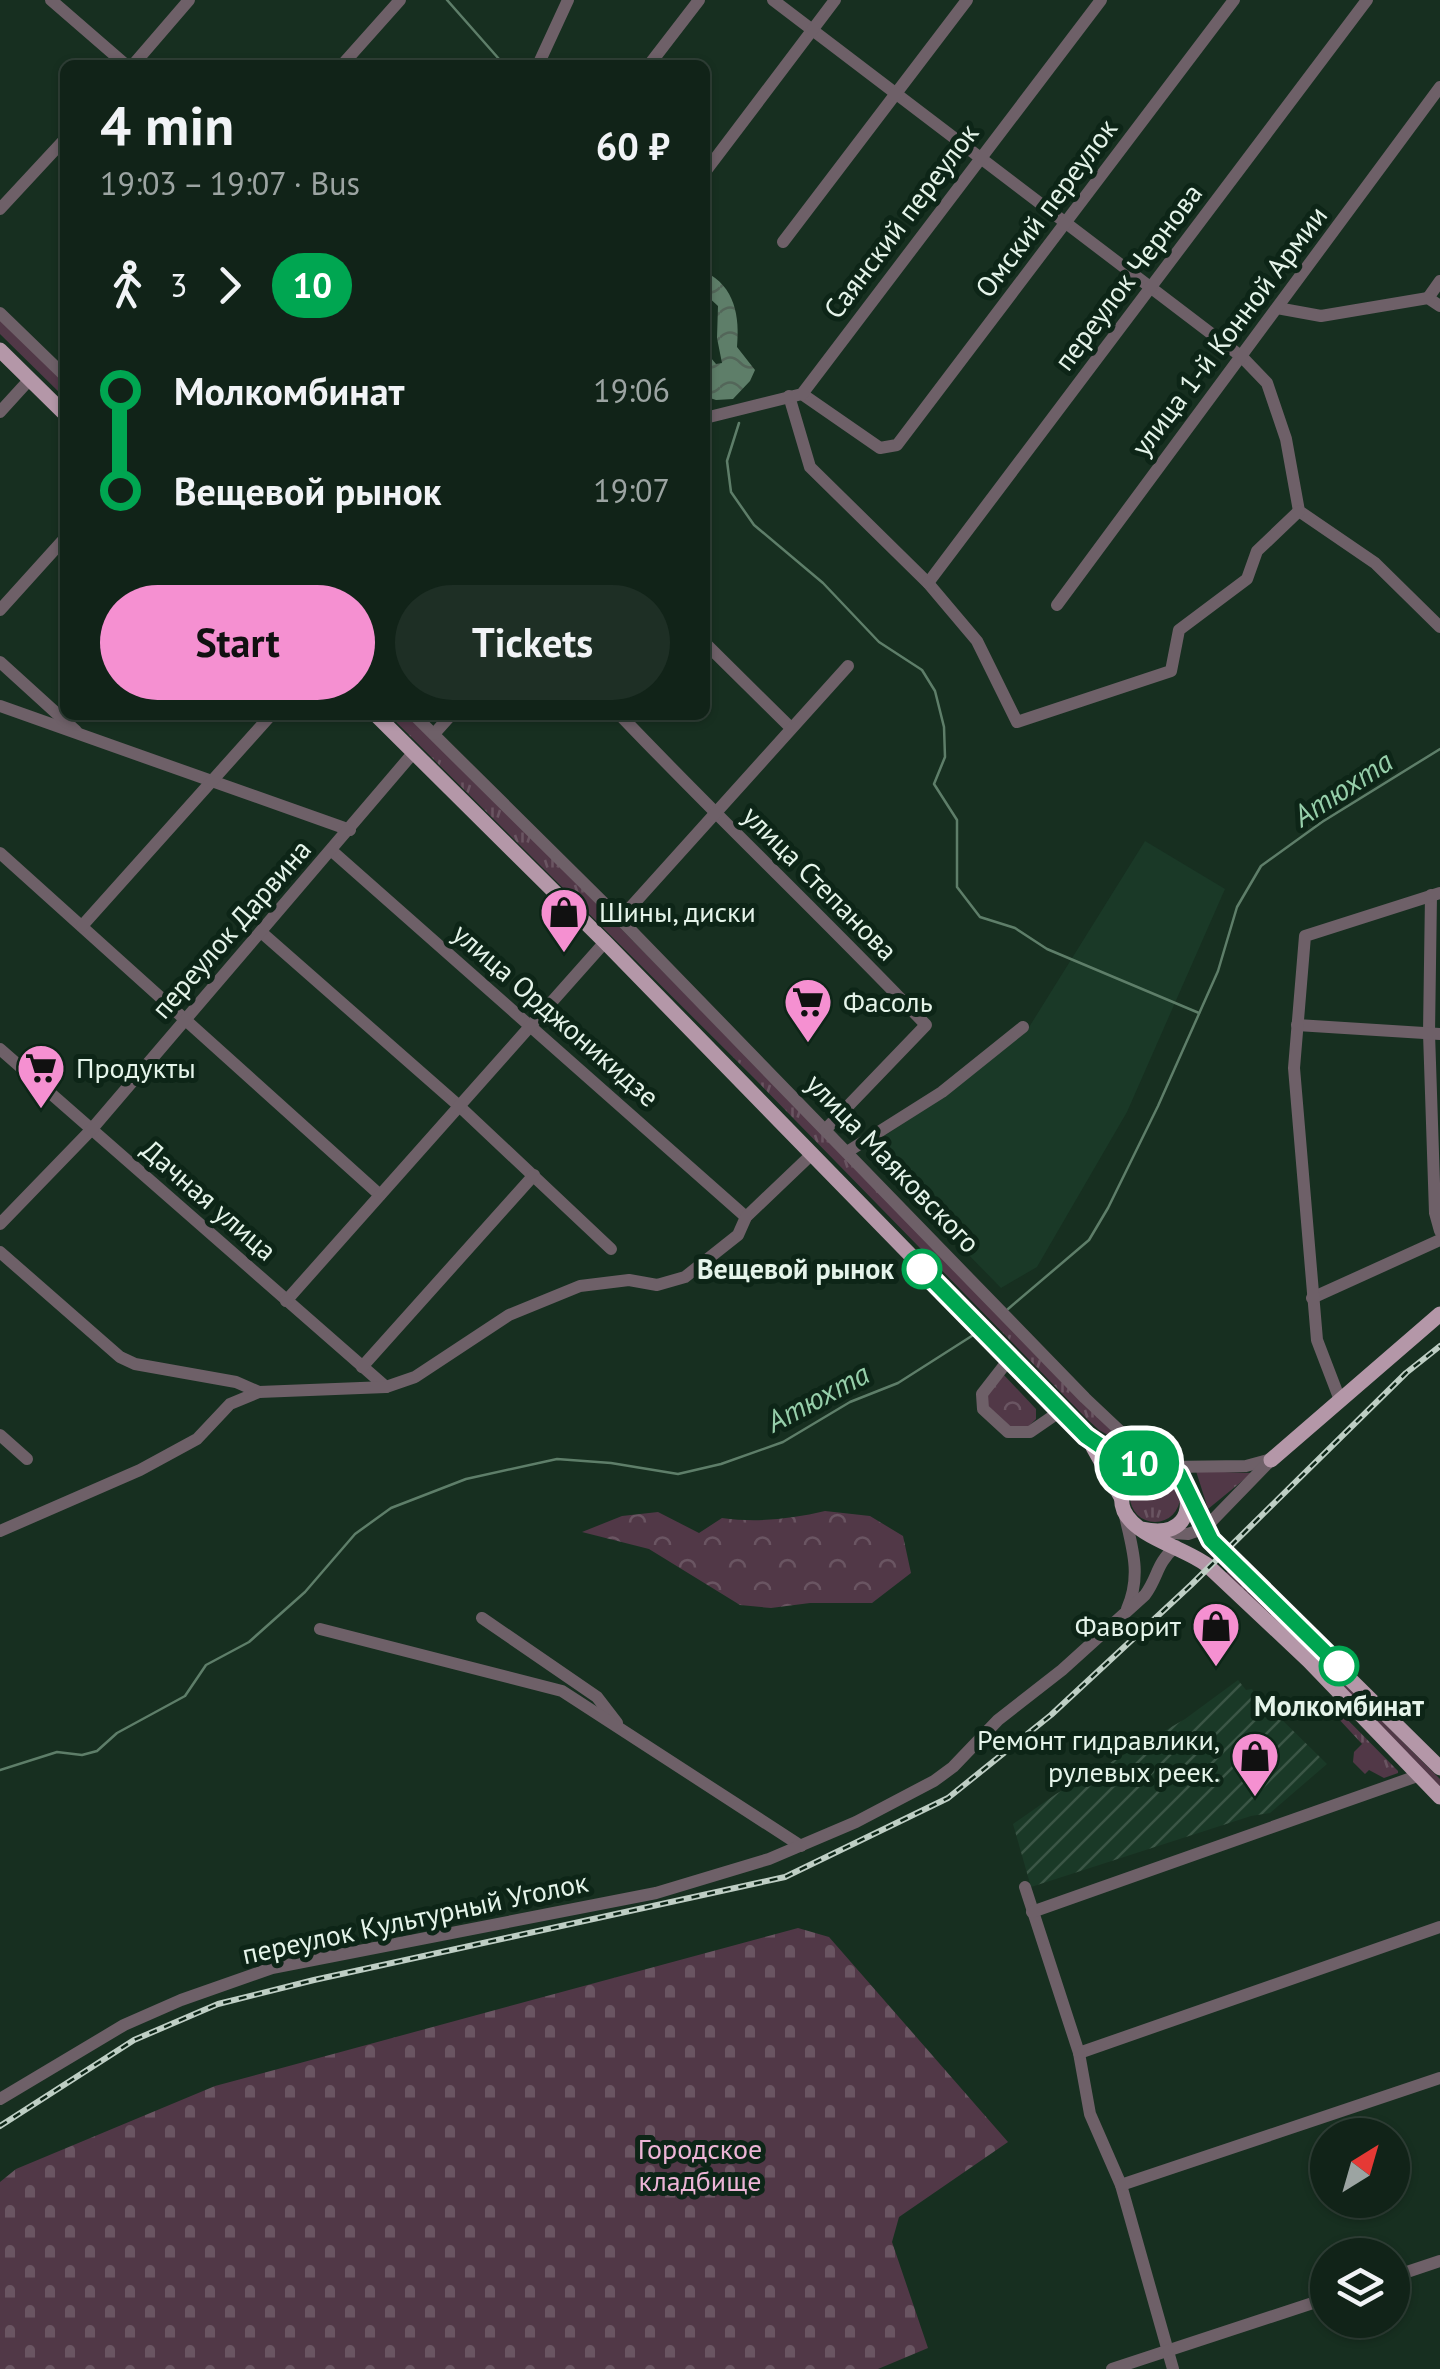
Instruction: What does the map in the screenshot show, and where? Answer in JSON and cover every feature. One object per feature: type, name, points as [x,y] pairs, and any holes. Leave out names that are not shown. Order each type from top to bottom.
[{"type":"main road","points":[[0,350],[60,409]]},
{"type":"main road","name":"улица Маяковского","points":[[381,720],[605,942],[1086,1436],[1124,1462],[1161,1465]]},
{"type":"main road","points":[[1270,1460],[1440,1314]]},
{"type":"main road","name":"улица Маяковского","points":[[1086,1436],[1122,1504]]},
{"type":"main road","points":[[1440,1768],[1221,1552],[1179,1474],[1161,1465],[1132,1473],[1124,1485],[1122,1504],[1131,1521],[1208,1564],[1440,1796]]},
{"type":"main road","points":[[1148,1530],[1167,1529],[1179,1522],[1186,1510],[1186,1485]]},
{"type":"street","points":[[52,0],[123,60]]},
{"type":"street","points":[[134,60],[189,0]]},
{"type":"street","points":[[346,60],[400,0]]},
{"type":"street","points":[[540,60],[568,0]]},
{"type":"street","points":[[653,60],[699,0]]},
{"type":"street","points":[[773,0],[1242,356],[1267,383],[1286,439],[1299,511],[1375,563],[1440,627]]},
{"type":"street","points":[[710,165],[835,0]]},
{"type":"street","points":[[783,242],[968,0]]},
{"type":"street","name":"Саянский переулок","points":[[796,395],[1101,0]]},
{"type":"street","name":"Омский переулок","points":[[796,395],[880,448],[896,445],[1234,0]]},
{"type":"street","name":"переулок Чернова","points":[[928,583],[1367,0]]},
{"type":"street","name":"улица 1-й Конной Армии","points":[[1057,604],[1440,87]]},
{"type":"street","points":[[0,209],[60,143]]},
{"type":"street","points":[[1277,308],[1320,316],[1434,302],[1440,281]]},
{"type":"street","points":[[0,312],[60,371]]},
{"type":"street","points":[[0,412],[30,380]]},
{"type":"street","points":[[710,417],[796,395],[810,466],[928,583],[977,641],[1016,722],[1171,671],[1178,630],[1247,580],[1258,551],[1299,511]]},
{"type":"street","points":[[0,610],[60,544]]},
{"type":"street","points":[[710,648],[791,728]]},
{"type":"street","points":[[0,662],[60,716]]},
{"type":"street","points":[[620,920],[848,666]]},
{"type":"street","points":[[0,706],[350,830]]},
{"type":"street","points":[[65,720],[78,732]]},
{"type":"street","points":[[78,732],[83,720]]},
{"type":"street","points":[[82,926],[267,720]]},
{"type":"street","name":"улица Маяковского","points":[[419,720],[1022,1332],[1161,1465]]},
{"type":"street","points":[[434,734],[447,720]]},
{"type":"street","name":"улица Степанова","points":[[625,720],[926,1025],[826,1130]]},
{"type":"street","name":"переулок Дарвина","points":[[0,1224],[91,1130],[414,752]]},
{"type":"street","name":"улица Орджоникидзе","points":[[332,851],[746,1217]]},
{"type":"street","points":[[0,853],[380,1195]]},
{"type":"street","points":[[1340,1400],[1317,1340],[1294,1068],[1305,936],[1436,894],[1435,1213],[1440,1232]]},
{"type":"street","points":[[261,932],[458,1104],[611,1250]]},
{"type":"street","points":[[286,1302],[605,942]]},
{"type":"street","points":[[1298,1025],[1435,1034]]},
{"type":"street","points":[[847,1152],[942,1092],[1023,1027]]},
{"type":"street","name":"Дачная улица","points":[[0,1049],[386,1387]]},
{"type":"street","points":[[0,1530],[140,1470],[198,1439],[230,1404],[259,1392],[386,1387],[415,1377],[509,1316],[580,1286],[629,1280],[658,1285],[685,1277],[738,1235],[746,1217],[811,1155]]},
{"type":"street","points":[[362,1367],[534,1175]]},
{"type":"street","points":[[1312,1298],[1440,1240]]},
{"type":"street","points":[[0,1252],[120,1356],[135,1364],[236,1382],[259,1392]]},
{"type":"street","points":[[1006,1354],[982,1394],[983,1408],[1008,1432],[1030,1432],[1062,1410]]},
{"type":"street","points":[[0,1435],[27,1459]]},
{"type":"street","points":[[1161,1465],[1246,1466],[1270,1460]]},
{"type":"street","points":[[1148,1530],[1188,1534],[1205,1528],[1270,1460]]},
{"type":"street","points":[[1122,1504],[1137,1582],[1126,1612]]},
{"type":"street","name":"переулок Культурный Уголок","points":[[0,2100],[124,2025],[272,1968],[656,1893],[720,1875],[856,1822],[953,1767],[998,1720],[1062,1670],[1146,1595],[1157,1567],[1176,1546]]},
{"type":"street","points":[[482,1618],[598,1697],[625,1733]]},
{"type":"street","points":[[320,1629],[562,1691],[801,1846]]},
{"type":"street","points":[[1032,1912],[1420,1775]]},
{"type":"street","points":[[1025,1887],[1079,2052],[1090,2114],[1121,2186],[1173,2369]]},
{"type":"street","points":[[1079,2052],[1440,1927]]},
{"type":"street","points":[[1121,2186],[1440,2078]]},
{"type":"street","points":[[1410,2271],[1440,2261]]},
{"type":"street","points":[[1112,2369],[1310,2304]]},
{"type":"shaded area","points":[[1145,841],[1225,889],[1127,1112],[1037,1267],[1001,1288],[865,1149],[944,1096],[1026,1032]]},
{"type":"shaded area","points":[[1238,1680],[1246,1690],[1252,1689],[1256,1696],[1250,1703],[1264,1717],[1272,1710],[1327,1764],[1270,1813],[1031,1887],[1013,1824],[1056,1794],[1185,1719]]},
{"type":"green space","points":[[0,320],[60,378],[60,393],[0,334]]},
{"type":"green space","points":[[394,720],[411,720],[552,858],[1126,1445],[1086,1418],[753,1077]]},
{"type":"green space","points":[[1002,1373],[1036,1409],[1036,1419],[1026,1429],[1008,1429],[989,1409],[984,1394]]},
{"type":"green space","points":[[1196,1471],[1252,1473],[1208,1509]]},
{"type":"green space","points":[[1145,1473],[1165,1473],[1179,1487],[1179,1507],[1165,1521],[1145,1521],[1131,1507],[1131,1487]]},
{"type":"green space","points":[[825,1511],[870,1516],[903,1536],[911,1573],[872,1603],[810,1603],[771,1608],[740,1605],[649,1549],[582,1532],[622,1516],[658,1512],[699,1533],[722,1518],[774,1519]]},
{"type":"green space","points":[[1230,1569],[1440,1779],[1440,1789],[1225,1574]]},
{"type":"green space","points":[[1338,1710],[1398,1773],[1384,1778],[1369,1770],[1365,1774],[1353,1762],[1354,1752],[1362,1744],[1336,1716]]},
{"type":"green space","name":"Городское кладбище","points":[[798,1928],[829,1937],[1008,2142],[899,2217],[892,2242],[928,2348],[878,2369],[0,2369],[0,2182],[16,2169],[215,2086]]},
{"type":"water","points":[[710,275],[729,294],[736,314],[737,347],[755,370],[733,399],[710,398],[710,360],[722,363],[717,338],[718,306],[710,299]]},
{"type":"waterway","points":[[447,0],[499,59]]},
{"type":"waterway","points":[[739,423],[727,461],[731,492],[754,525],[823,583],[879,642],[922,670],[935,691],[944,727],[945,757],[934,784],[957,820],[957,887],[980,917],[1015,928],[1047,949],[1199,1013]]},
{"type":"waterway","name":"Атюхта","points":[[1008,1309],[1089,1240],[1108,1208],[1218,971],[1237,907],[1261,866],[1322,822],[1440,749]]},
{"type":"waterway","name":"Атюхта","points":[[0,1770],[57,1752],[82,1755],[97,1751],[117,1733],[185,1696],[206,1665],[249,1642],[305,1592],[355,1534],[391,1508],[466,1479],[557,1459],[678,1474],[721,1464],[783,1442],[850,1402],[898,1383],[978,1332]]},
{"type":"railway","points":[[0,2126],[134,2040],[218,2004],[785,1877],[948,1798],[1051,1715],[1191,1585],[1406,1373],[1440,1346]]},
{"type":"bus line","name":"10","points":[[922,1269],[1086,1436],[1124,1462],[1168,1467],[1179,1474],[1211,1540],[1221,1552],[1339,1666]]},
{"type":"place","name":"Шины, диски","points":[[564,954]]},
{"type":"place","name":"Фасоль","points":[[808,1044]]},
{"type":"place","name":"Продукты","points":[[41,1110]]},
{"type":"place","name":"Вещевой рынок","points":[[922,1269]]},
{"type":"place","name":"Молкомбинат","points":[[1339,1666]]},
{"type":"place","name":"Фаворит","points":[[1216,1668]]},
{"type":"place","name":"Ремонт гидравлики, рулевых реек.","points":[[1255,1798]]}]
